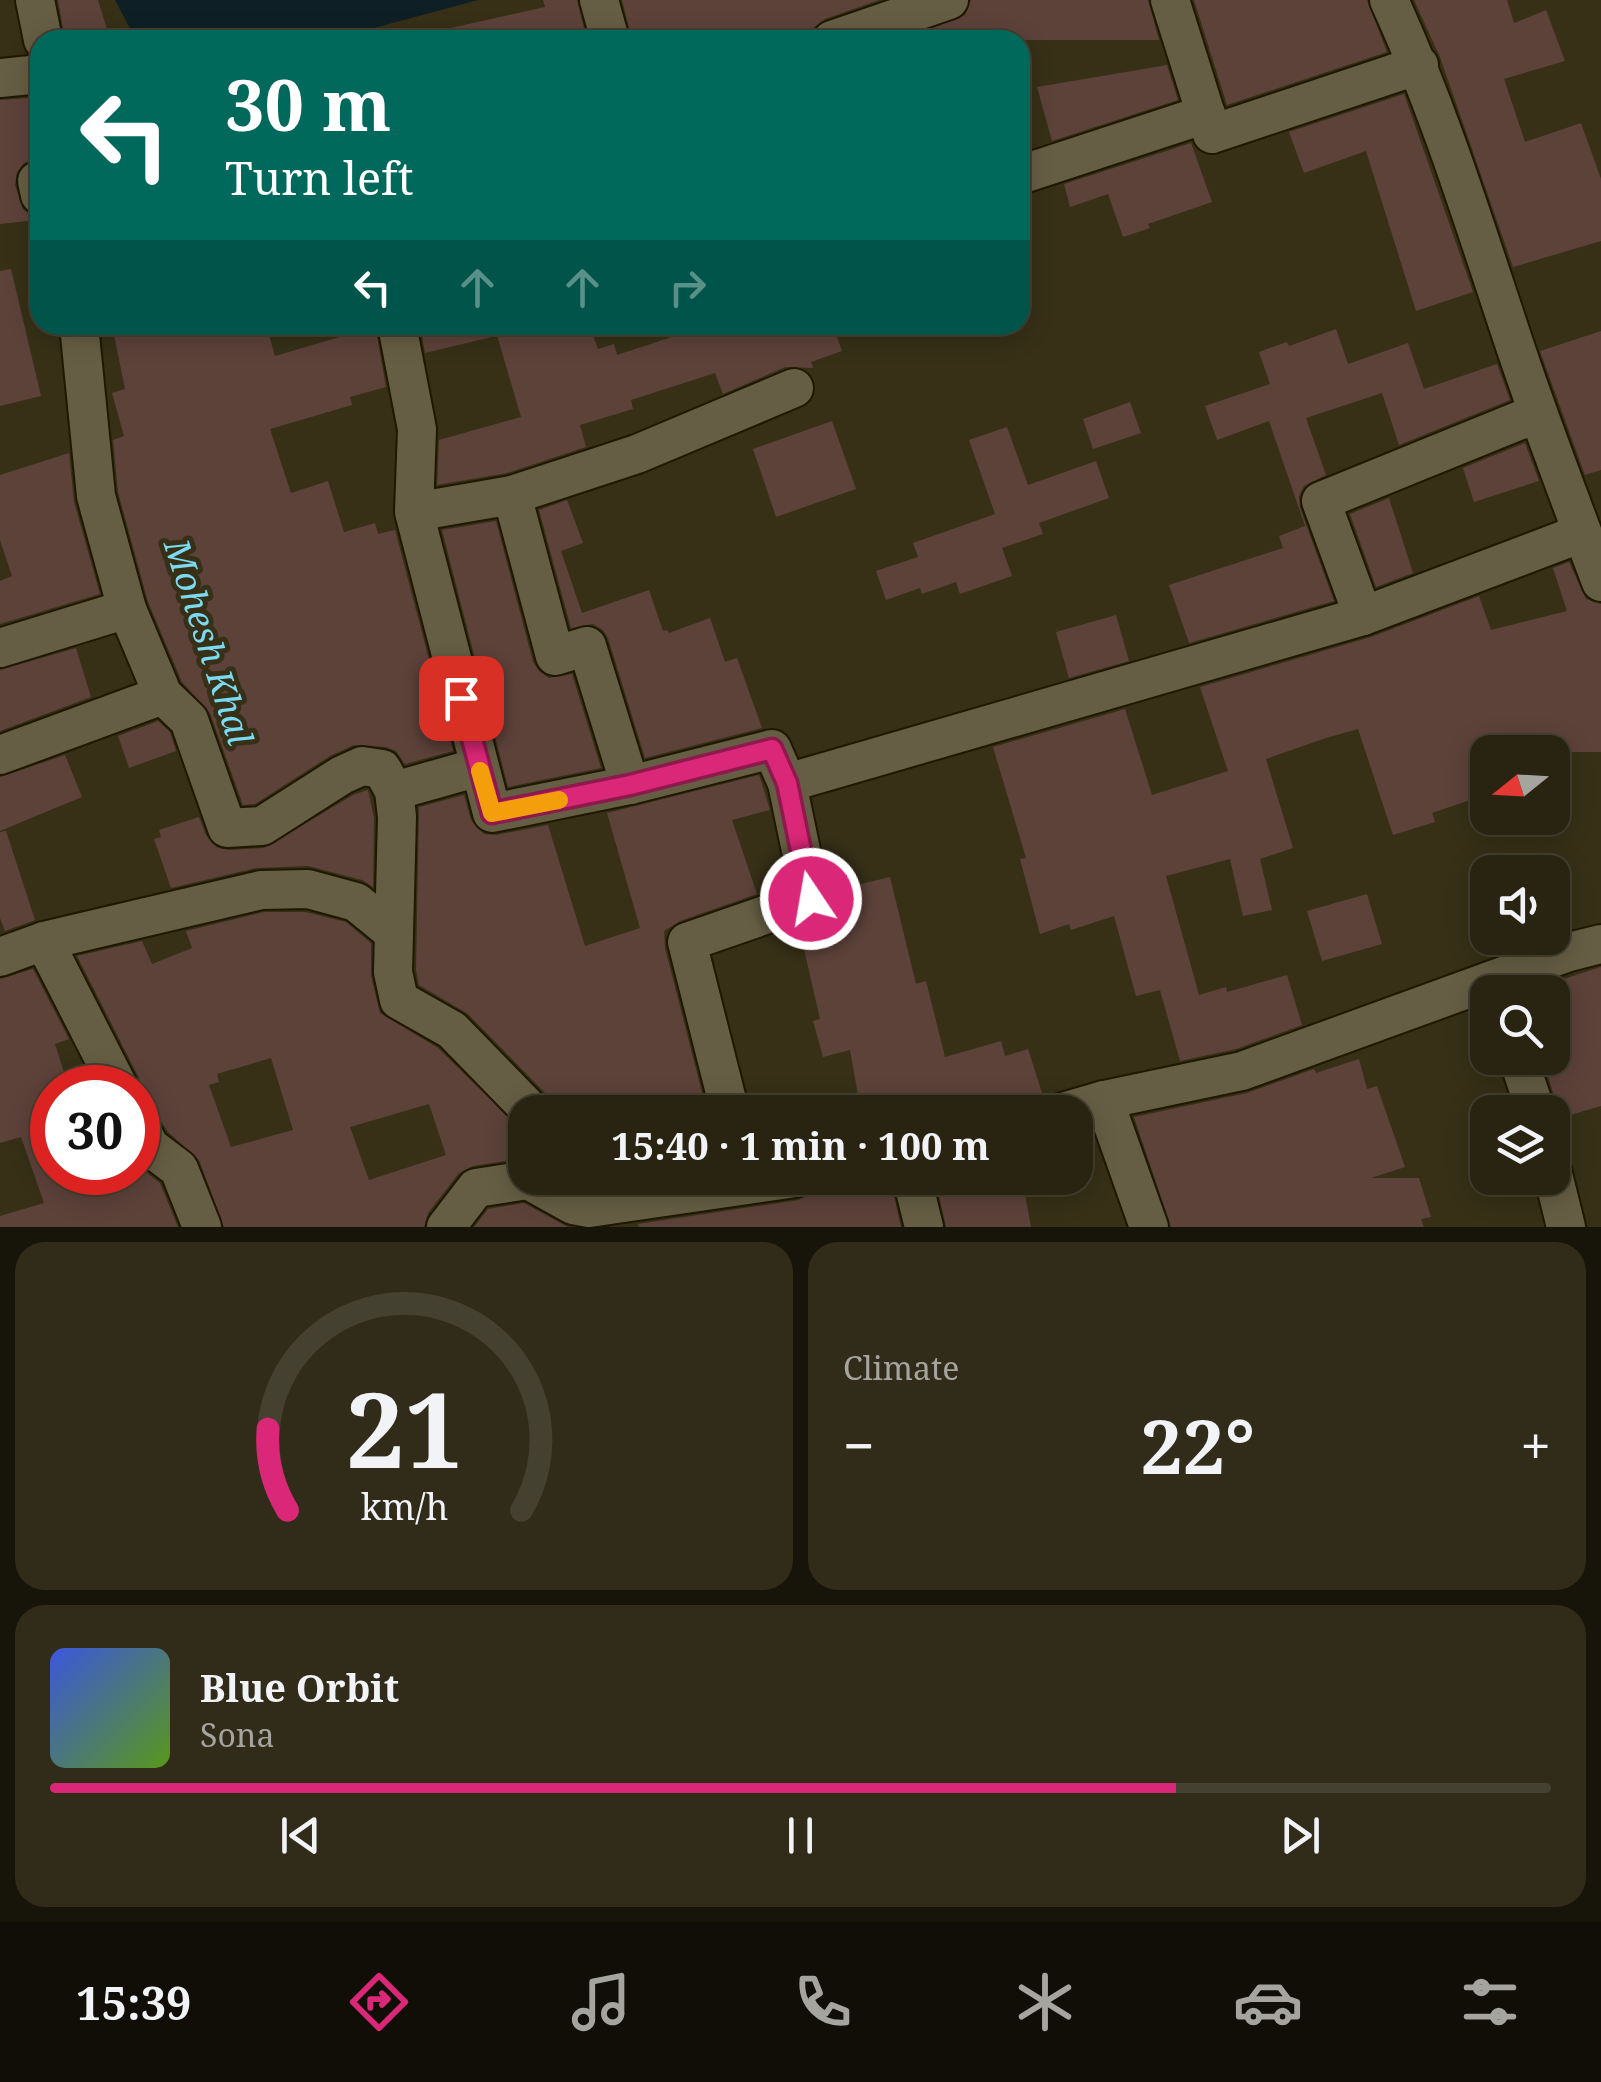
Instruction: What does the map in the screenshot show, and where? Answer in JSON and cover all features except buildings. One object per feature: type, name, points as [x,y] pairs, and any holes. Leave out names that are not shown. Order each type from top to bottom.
[{"type":"street","points":[[35,0],[41,30]]},
{"type":"street","points":[[600,0],[608,30]]},
{"type":"street","points":[[861,30],[949,0]]},
{"type":"street","points":[[1170,0],[1212,134],[1419,65]]},
{"type":"street","points":[[1389,0],[1419,65],[1479,231],[1538,413],[1601,582]]},
{"type":"street","points":[[0,78],[30,75]]},
{"type":"street","points":[[1030,172],[1206,114]]},
{"type":"street","points":[[79,335],[96,496],[128,608],[163,695],[189,720],[227,828],[262,826],[362,766],[382,770],[394,791],[397,816],[394,972],[399,1000],[452,1030],[515,1095]]},
{"type":"street","points":[[399,335],[417,430],[414,512],[492,813],[630,785],[772,749],[787,783],[811,899],[687,942],[726,1095]]},
{"type":"street","points":[[414,512],[512,495],[637,454],[794,388]]},
{"type":"street","points":[[1363,616],[1322,501],[1538,413]]},
{"type":"street","points":[[512,495],[555,656],[587,646],[630,785]]},
{"type":"street","points":[[787,783],[1363,616],[1582,533]]},
{"type":"street","points":[[0,648],[128,608]]},
{"type":"street","points":[[0,755],[163,695]]},
{"type":"street","points":[[394,791],[479,766]]},
{"type":"street","points":[[0,957],[44,940],[261,890],[308,889],[356,902],[394,933]]},
{"type":"street","points":[[44,940],[107,1065]]},
{"type":"street","points":[[1522,975],[1601,944]]},
{"type":"street","points":[[1093,1103],[1242,1071],[1470,994]]},
{"type":"street","points":[[1104,1100],[1149,1227]]},
{"type":"street","points":[[160,1155],[179,1169],[202,1227]]},
{"type":"street","points":[[446,1227],[476,1188],[528,1180],[589,1208],[668,1195]]},
{"type":"street","points":[[916,1195],[924,1227]]},
{"type":"street","points":[[1558,1195],[1566,1227]]},
{"type":"water","points":[[115,0],[478,0],[367,30],[131,30]]},
{"type":"waterway","name":"Mohesh Khal","points":[[604,1227],[605,1195]]},
{"type":"slow traffic","points":[[480,771],[492,813],[559,800]]},
{"type":"route","points":[[461,698],[492,813],[630,785],[772,749],[787,783],[811,899]]}]
